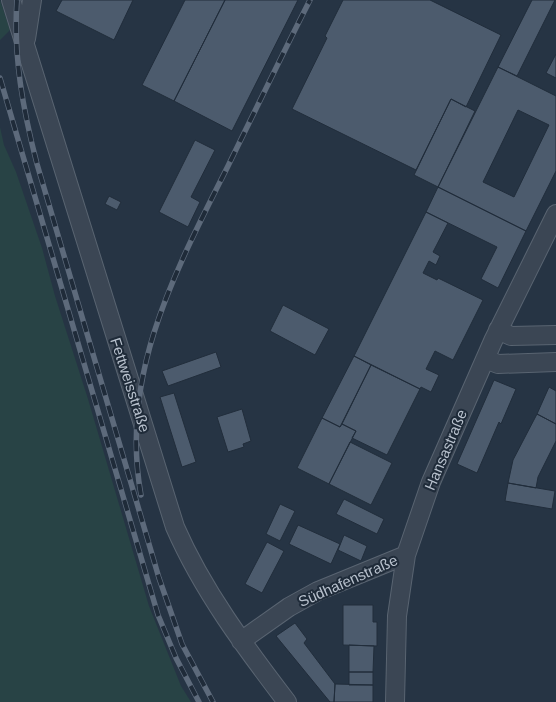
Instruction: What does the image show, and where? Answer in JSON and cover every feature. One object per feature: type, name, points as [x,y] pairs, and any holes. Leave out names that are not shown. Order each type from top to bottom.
[{"type":"street","name":"Fettweisstraße","points":[[11,0],[175,527],[193,566],[240,641],[287,702]]},
{"type":"street","name":"Fettweisstraße","points":[[25,44],[32,0]]},
{"type":"street","name":"Hansastraße","points":[[395,702],[397,616],[406,556],[431,482],[498,330],[556,214]]},
{"type":"street","points":[[498,330],[511,336],[556,336]]},
{"type":"street","points":[[485,359],[498,364],[556,362]]},
{"type":"street","name":"Südhafenstraße","points":[[240,641],[288,607],[318,591],[406,556]]},
{"type":"green space","points":[[0,0],[10,30],[0,40]]},
{"type":"green space","points":[[0,127],[4,145],[16,172],[42,248],[149,606],[181,686],[191,702],[0,702]]},
{"type":"building","points":[[62,0],[133,0],[114,40],[56,11]]},
{"type":"building","points":[[185,0],[225,0],[174,101],[142,85]]},
{"type":"building","points":[[225,0],[298,0],[232,131],[174,101]]},
{"type":"building","points":[[343,0],[430,0],[501,35],[466,107],[451,99],[416,170],[292,109],[327,38],[325,36]]},
{"type":"building","points":[[532,0],[555,0],[517,76],[498,67]]},
{"type":"building","points":[[556,54],[556,78],[546,73]]},
{"type":"building","points":[[498,67],[556,96],[556,171],[526,231],[438,187]],"holes":[[[518,110],[549,125],[514,197],[483,182]]]},
{"type":"building","points":[[451,99],[475,111],[438,187],[414,175]]},
{"type":"building","points":[[195,140],[215,150],[191,197],[200,202],[188,227],[159,212]]},
{"type":"building","points":[[438,187],[526,231],[498,288],[481,279],[497,247],[426,212]]},
{"type":"building","points":[[109,196],[121,202],[117,210],[105,204]]},
{"type":"building","points":[[426,212],[448,223],[433,252],[440,256],[436,265],[429,261],[423,273],[437,280],[438,278],[483,300],[453,360],[435,351],[426,369],[439,375],[431,392],[421,387],[420,389],[354,356]]},
{"type":"building","points":[[283,305],[329,329],[315,355],[270,331]]},
{"type":"building","points":[[216,352],[221,367],[168,386],[162,371]]},
{"type":"building","points":[[354,356],[371,365],[340,427],[322,418]]},
{"type":"building","points":[[371,365],[420,389],[387,455],[352,438],[356,431],[342,424]]},
{"type":"building","points":[[494,380],[516,389],[501,424],[499,422],[477,473],[457,464]]},
{"type":"building","points":[[549,387],[556,391],[556,424],[537,414]]},
{"type":"building","points":[[174,393],[196,462],[182,467],[160,397]]},
{"type":"building","points":[[242,409],[251,441],[243,444],[244,447],[228,452],[217,417]]},
{"type":"building","points":[[537,414],[556,424],[556,441],[538,477],[536,488],[508,483],[513,460]]},
{"type":"building","points":[[322,418],[340,427],[342,424],[356,431],[329,484],[297,468]]},
{"type":"building","points":[[350,442],[392,463],[371,505],[329,484]]},
{"type":"building","points":[[508,483],[555,491],[552,509],[505,501]]},
{"type":"building","points":[[344,499],[384,519],[377,534],[336,514]]},
{"type":"building","points":[[280,504],[295,511],[280,541],[266,534]]},
{"type":"building","points":[[298,525],[340,544],[331,564],[289,544]]},
{"type":"building","points":[[344,535],[367,546],[361,561],[338,550]]},
{"type":"building","points":[[267,542],[284,551],[262,593],[245,584]]},
{"type":"building","points":[[343,605],[373,605],[373,622],[377,622],[377,646],[343,645]]},
{"type":"building","points":[[295,623],[307,639],[304,643],[335,684],[334,702],[330,702],[276,636]]},
{"type":"building","points":[[349,645],[374,646],[373,672],[349,672]]},
{"type":"building","points":[[349,672],[373,672],[373,685],[349,685]]},
{"type":"building","points":[[335,684],[373,685],[373,702],[334,702]]},
{"type":"railway","points":[[17,0],[16,42],[20,83],[37,164],[159,578],[182,644],[213,702]]},
{"type":"railway","points":[[141,495],[136,450],[138,407],[145,365],[157,324],[189,244],[310,0]]},
{"type":"railway","points":[[0,78],[158,615],[176,658],[199,702]]}]
